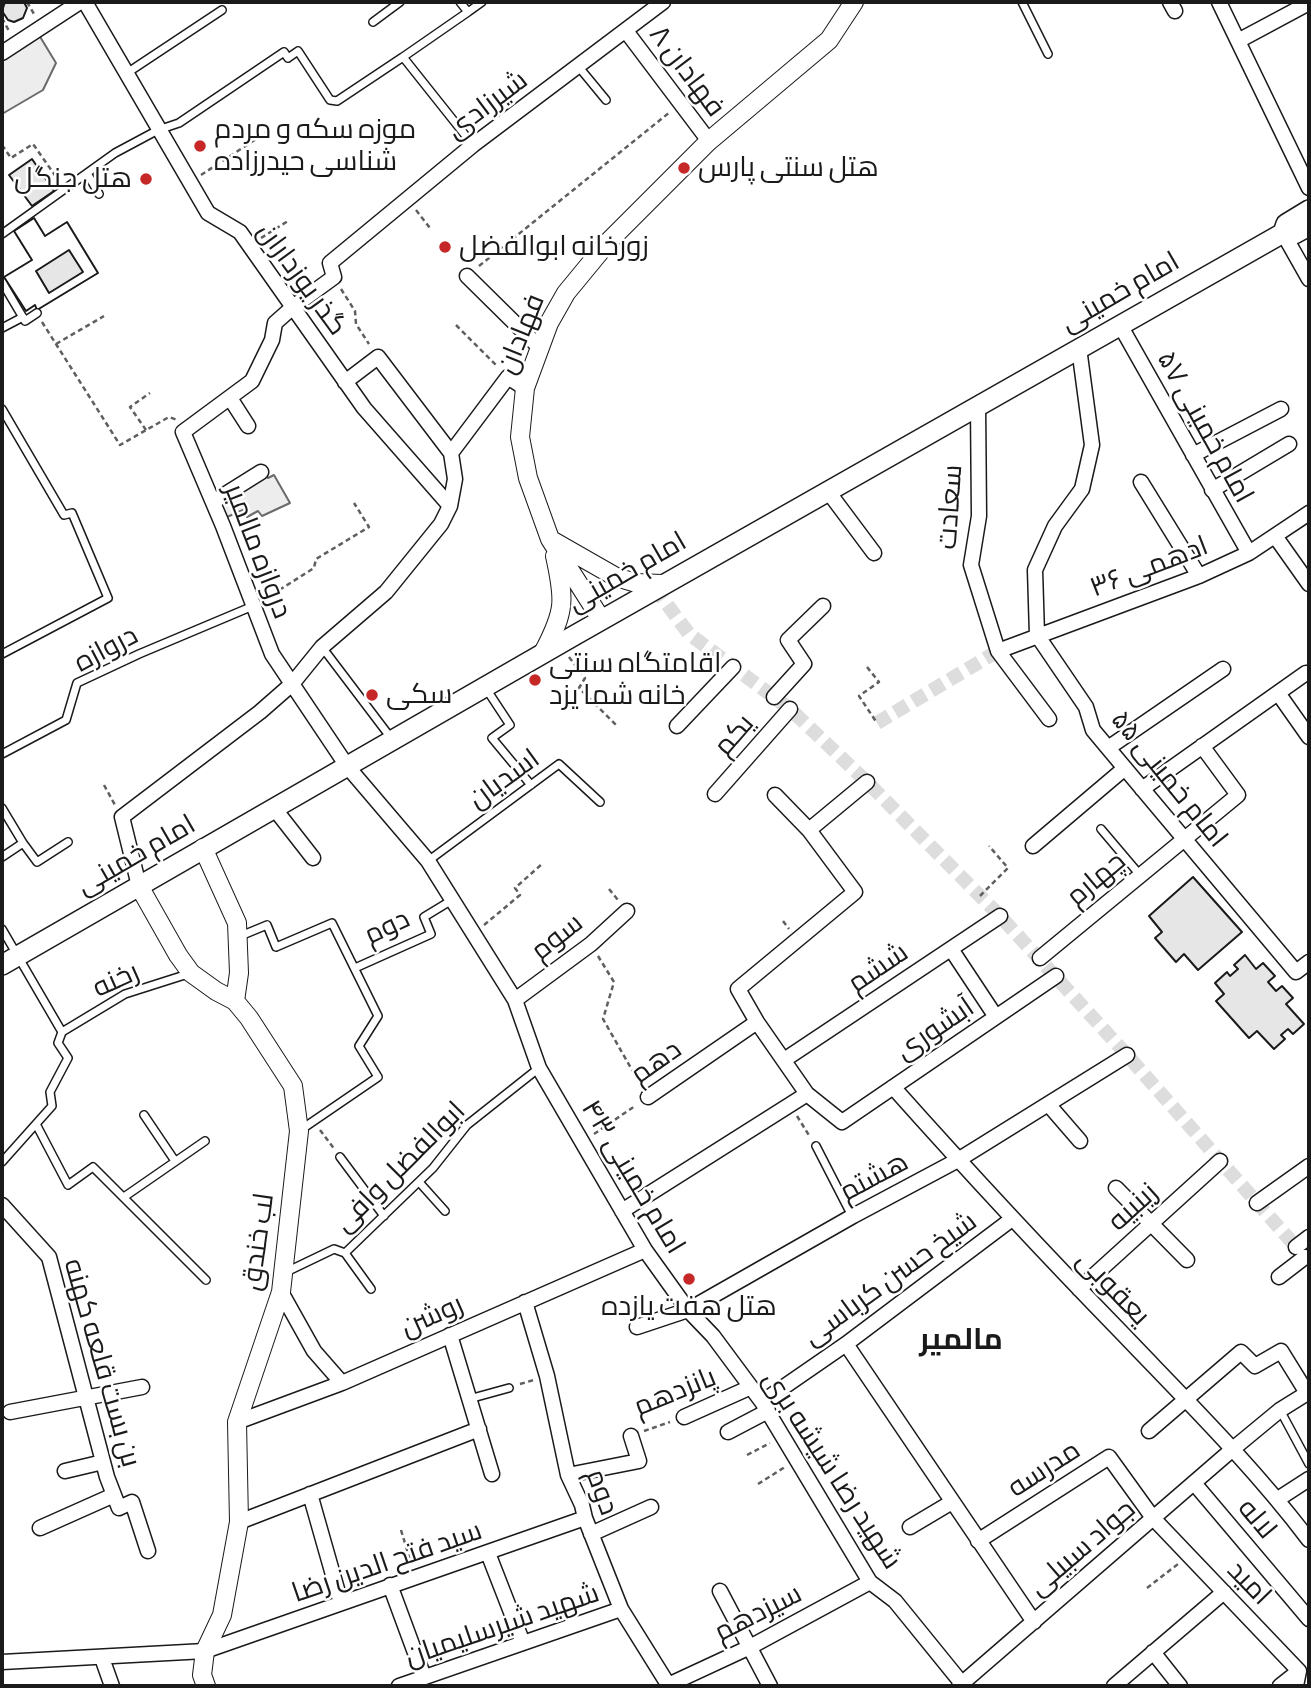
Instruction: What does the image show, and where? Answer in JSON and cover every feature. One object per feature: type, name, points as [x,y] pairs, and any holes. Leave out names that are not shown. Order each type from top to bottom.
[{"type":"main road","name":"امام خمینی","points":[[1283,233],[1286,223],[1309,210]]},
{"type":"main road","name":"امام خمینی","points":[[10,960],[827,490],[1283,233],[1294,234],[1309,226]]},
{"type":"street","points":[[2,53],[80,2]]},
{"type":"street","name":"گذر يوزداران","points":[[85,2],[208,213],[240,232],[363,408],[450,506]]},
{"type":"street","name":"شیرزادی","points":[[334,277],[330,263],[472,145],[663,2]]},
{"type":"street","name":"فهادان","points":[[600,619],[550,539],[528,478],[520,437],[526,388],[549,323],[566,293],[608,243],[709,141],[828,40],[854,2]]},
{"type":"street","points":[[1219,2],[1309,188]]},
{"type":"street","points":[[1238,41],[1309,3]]},
{"type":"street","name":"فهادان ۸","points":[[626,31],[709,141]]},
{"type":"street","points":[[1283,233],[1309,279]]},
{"type":"street","points":[[467,276],[540,348]]},
{"type":"street","points":[[183,432],[252,381],[272,340],[275,323],[334,277]]},
{"type":"street","name":"امام خمینی ۵۷","points":[[1120,325],[1249,553]]},
{"type":"street","points":[[1037,635],[1035,570],[1055,526],[1082,489],[1092,445],[1079,348]]},
{"type":"street","points":[[139,886],[122,817],[260,712],[292,684],[322,647],[386,592],[441,524],[450,506],[455,479],[451,453],[378,358],[345,382]]},
{"type":"street","points":[[451,453],[508,377],[526,388]]},
{"type":"street","points":[[230,398],[248,426]]},
{"type":"street","name":"سعادت","points":[[978,405],[979,516],[971,565],[998,651],[1049,719]]},
{"type":"street","points":[[1193,455],[1280,409]]},
{"type":"street","name":"دروازه مالمیر","points":[[183,432],[272,654],[347,765],[428,861]]},
{"type":"street","points":[[1212,490],[1289,444]]},
{"type":"street","points":[[213,502],[261,472]]},
{"type":"street","points":[[1141,482],[1199,576]]},
{"type":"street","points":[[827,490],[874,553]]},
{"type":"street","name":"ادهمی ۳۶","points":[[998,651],[1199,576],[1249,553],[1309,513]]},
{"type":"street","points":[[1275,536],[1309,584]]},
{"type":"street","points":[[550,539],[616,577],[636,583],[662,584]]},
{"type":"street","points":[[550,539],[563,593],[561,615],[551,648]]},
{"type":"street","name":"یکم","points":[[774,697],[804,664],[788,640],[823,606]]},
{"type":"street","name":"امام خمینی ۵۵","points":[[1037,635],[1086,707],[1093,730],[1142,789],[1296,972],[1309,962]]},
{"type":"street","points":[[677,726],[733,667]]},
{"type":"street","points":[[1108,748],[1223,669]]},
{"type":"street","points":[[1142,789],[1306,673]]},
{"type":"street","points":[[1278,693],[1309,737]]},
{"type":"street","name":"یکم","points":[[715,794],[790,709]]},
{"type":"street","points":[[1184,839],[1238,796],[1202,746]]},
{"type":"street","points":[[1033,846],[1125,768]]},
{"type":"street","points":[[809,830],[867,782]]},
{"type":"street","points":[[622,1212],[807,1094],[757,1022],[738,989],[856,892],[809,830],[775,796]]},
{"type":"street","points":[[274,808],[313,859]]},
{"type":"street","name":"چهارم","points":[[1040,958],[1184,839]]},
{"type":"street","points":[[203,848],[237,923],[239,973],[235,1001]]},
{"type":"street","name":"امام خمینی ۴۳","points":[[428,861],[515,1000],[539,1068],[622,1212],[645,1250],[688,1310]]},
{"type":"street","name":"لب خندق","points":[[139,886],[191,973],[235,1001],[293,1086],[306,1127],[281,1292],[237,1422],[239,1522],[222,1615],[205,1651]]},
{"type":"street","name":"سوم","points":[[515,1000],[591,944],[627,911]]},
{"type":"street","name":"ششم","points":[[784,1060],[1000,916]]},
{"type":"street","points":[[951,949],[996,1017]]},
{"type":"street","name":"آبشوری","points":[[807,1094],[842,1122],[1056,976]]},
{"type":"street","name":"دهم","points":[[648,1097],[757,1022]]},
{"type":"street","name":"هشتم","points":[[637,1327],[688,1310],[958,1160],[1127,1055]]},
{"type":"street","name":"یعقوبی","points":[[893,1087],[1012,1219],[1234,1448],[1309,1540]]},
{"type":"street","points":[[1048,1104],[1080,1141]]},
{"type":"street","name":"زینبیه","points":[[1079,1289],[1220,1161]]},
{"type":"street","points":[[1257,1203],[1309,1166]]},
{"type":"street","points":[[1116,1188],[1187,1260]]},
{"type":"street","name":"بن بست قلعه کهنه","points":[[2,1205],[49,1257],[116,1502]]},
{"type":"street","name":"شیخ حسن کرباسی","points":[[728,1432],[765,1407],[1012,1219]]},
{"type":"street","points":[[1279,1277],[1309,1237]]},
{"type":"street","name":"روشن","points":[[237,1422],[342,1382],[645,1250]]},
{"type":"street","points":[[281,1292],[314,1351],[342,1382]]},
{"type":"street","name":"دوم","points":[[525,1302],[547,1376],[568,1475],[583,1505],[584,1518],[621,1609],[667,1686]]},
{"type":"street","name":"شهید رضا شیشه بری","points":[[688,1310],[713,1336],[765,1407],[870,1582],[895,1601],[962,1686]]},
{"type":"street","points":[[450,1335],[492,1474]]},
{"type":"street","points":[[846,1343],[1034,1622]]},
{"type":"street","points":[[1149,1431],[1241,1352],[1255,1366],[1281,1351],[1308,1392]]},
{"type":"street","points":[[10,1412],[142,1387]]},
{"type":"street","name":"پانزدهم","points":[[684,1417],[751,1387]]},
{"type":"street","name":"جواد سبیلی","points":[[962,1686],[1234,1448],[1280,1410],[1308,1392]]},
{"type":"street","points":[[239,1522],[479,1429]]},
{"type":"street","name":"پانزدهم","points":[[568,1475],[639,1461],[631,1436]]},
{"type":"street","name":"مدرسه","points":[[978,1541],[1108,1457],[1153,1518]]},
{"type":"street","points":[[65,1471],[103,1462]]},
{"type":"street","points":[[1278,1499],[1309,1479]]},
{"type":"street","name":"لاله","points":[[1194,1483],[1309,1619]]},
{"type":"street","points":[[310,1494],[341,1603]]},
{"type":"street","points":[[40,1528],[116,1502],[132,1502],[148,1552]]},
{"type":"street","points":[[910,1527],[952,1502]]},
{"type":"street","points":[[591,1534],[651,1507]]},
{"type":"street","name":"سید فتح الدین رضا","points":[[2,1662],[205,1651],[584,1518]]},
{"type":"street","name":"امید","points":[[1153,1518],[1299,1671]]},
{"type":"street","points":[[488,1553],[523,1643]]},
{"type":"street","name":"سیزدهم","points":[[667,1686],[750,1647],[870,1582]]},
{"type":"street","points":[[390,1586],[424,1677]]},
{"type":"street","points":[[720,1591],[770,1686]]},
{"type":"street","points":[[1114,1686],[1224,1592]]},
{"type":"street","name":"شهید شیرسلیمیان","points":[[399,1686],[621,1609]]},
{"type":"street","points":[[205,1651],[202,1675],[206,1686]]},
{"type":"street","points":[[1153,1653],[1180,1686]]},
{"type":"street","points":[[102,1658],[112,1686]]},
{"type":"street","points":[[1280,1686],[1299,1671]]},
{"type":"street","points":[[1296,1686],[1299,1671]]},
{"type":"lane","points":[[373,22],[400,2]]},
{"type":"lane","points":[[460,2],[468,12]]},
{"type":"lane","points":[[2,234],[115,153],[158,130],[179,123],[284,52],[288,58],[298,51],[330,100],[337,101],[482,2]]},
{"type":"lane","points":[[1021,2],[1048,54]]},
{"type":"lane","points":[[127,73],[222,10]]},
{"type":"lane","points":[[403,57],[472,145]]},
{"type":"lane","points":[[578,66],[606,100]]},
{"type":"lane","points":[[86,173],[99,194]]},
{"type":"lane","points":[[2,282],[25,321],[37,313]]},
{"type":"lane","points":[[2,328],[23,317]]},
{"type":"lane","points":[[2,409],[64,515],[72,513],[108,598],[2,654]]},
{"type":"lane","name":"دروازه","points":[[2,754],[66,720],[77,683],[139,653],[253,606]]},
{"type":"lane","points":[[322,647],[392,738]]},
{"type":"lane","points":[[484,686],[510,725],[492,738],[531,785]]},
{"type":"lane","name":"اسدیان","points":[[428,861],[559,764],[600,802]]},
{"type":"lane","points":[[2,808],[37,862],[68,842]]},
{"type":"lane","points":[[1101,829],[1140,875]]},
{"type":"lane","points":[[2,857],[23,843]]},
{"type":"lane","name":"دوم","points":[[355,968],[431,934],[424,917],[452,900]]},
{"type":"lane","points":[[238,937],[267,925],[276,947],[332,923],[378,1016],[359,1046],[378,1077],[306,1127]]},
{"type":"lane","points":[[2,929],[10,960],[62,1032],[58,1043],[68,1058],[50,1092],[52,1106],[2,1162]]},
{"type":"lane","name":"رخنه","points":[[62,1032],[125,994],[191,973]]},
{"type":"lane","name":"ابوالفضل وافی","points":[[284,1274],[334,1249],[345,1253],[433,1168],[467,1125],[539,1068]]},
{"type":"lane","points":[[144,1115],[175,1161]]},
{"type":"lane","points":[[36,1124],[68,1185],[93,1167],[206,1280]]},
{"type":"lane","points":[[124,1198],[205,1141]]},
{"type":"lane","points":[[816,1146],[853,1216]]},
{"type":"lane","points":[[340,1157],[384,1216]]},
{"type":"lane","points":[[419,1182],[445,1211]]},
{"type":"lane","points":[[345,1253],[370,1289]]},
{"type":"lane","points":[[469,1399],[509,1388]]},
{"type":"lane","points":[[1280,1410],[1309,1464]]},
{"type":"path","points":[[467,276],[681,103]]},
{"type":"path","points":[[190,182],[270,131]]},
{"type":"path","points":[[2,145],[11,158],[33,144],[64,188]]},
{"type":"path","points":[[408,199],[430,228]]},
{"type":"path","points":[[250,246],[288,220]]},
{"type":"path","points":[[334,277],[355,311],[356,324],[378,358]]},
{"type":"path","points":[[37,313],[120,445],[169,417],[176,418],[183,432]]},
{"type":"path","points":[[56,345],[104,316]]},
{"type":"path","points":[[456,325],[508,377]]},
{"type":"path","points":[[146,430],[130,407],[150,393]]},
{"type":"path","points":[[253,606],[314,568],[316,559],[369,527],[354,503]]},
{"type":"path","points":[[551,648],[585,678],[579,688],[616,725]]},
{"type":"path","points":[[867,667],[880,682],[859,696],[877,723]]},
{"type":"path","points":[[104,785],[122,817]]},
{"type":"path","points":[[980,896],[1008,868],[989,846]]},
{"type":"path","points":[[474,933],[520,895],[515,888],[542,864]]},
{"type":"path","points":[[591,944],[614,982],[603,1019],[648,1097]]},
{"type":"path","name":"دهم","points":[[582,1142],[648,1097]]},
{"type":"path","points":[[791,1105],[816,1146]]},
{"type":"path","points":[[306,1127],[340,1157]]},
{"type":"path","points":[[509,1388],[547,1376]]},
{"type":"path","name":"پانزدهم","points":[[631,1436],[684,1417]]},
{"type":"path","points":[[747,1455],[782,1436]]},
{"type":"path","points":[[758,1484],[797,1460]]},
{"type":"path","points":[[401,1530],[415,1577]]},
{"type":"path","points":[[1147,1588],[1189,1555]]},
{"type":"shaded area","points":[[39,35],[56,63],[43,90],[2,114],[2,59]]},
{"type":"shaded area","points":[[263,474],[268,478],[274,475],[290,503],[262,516],[258,511],[247,517],[243,510],[227,517],[220,501]]},
{"type":"building","points":[[5,2],[24,2],[27,8],[23,18],[14,22],[8,20],[2,11]]},
{"type":"building","points":[[32,159],[54,191],[32,206],[9,175]]},
{"type":"building","points":[[34,218],[45,236],[67,222],[98,273],[37,310],[35,305],[26,311],[4,277],[32,260],[14,231]],"holes":[[[69,250],[83,272],[49,293],[36,271]]]},
{"type":"building","points":[[34,218],[45,236],[67,222],[98,273],[37,310],[35,305],[26,311],[4,277],[32,260],[14,231]]},
{"type":"building","points":[[1193,877],[1242,932],[1198,970],[1184,954],[1176,962],[1155,938],[1162,932],[1149,916]]},
{"type":"building","points":[[1245,955],[1256,969],[1263,963],[1275,976],[1268,982],[1276,991],[1282,986],[1293,998],[1286,1004],[1304,1024],[1293,1034],[1288,1029],[1281,1035],[1285,1039],[1274,1049],[1257,1031],[1249,1038],[1216,1001],[1224,994],[1215,983],[1227,972],[1230,976],[1238,969],[1234,965]]},
{"type":"tunnel","points":[[655,588],[689,634],[790,709],[1000,916],[1304,1256]]},
{"type":"tunnel","points":[[877,723],[998,651]]},
{"type":"place","name":"موزه سکه و مردم شناسی حیدرزاده","points":[[200,146]]},
{"type":"place","name":"هتل سنتی پارس","points":[[684,168]]},
{"type":"place","name":"هتل جنگل","points":[[146,179]]},
{"type":"place","name":"زورخانه ابوالفضل","points":[[445,247]]},
{"type":"place","name":"اقامتگاه سنتی خانه شما یزد","points":[[535,680]]},
{"type":"place","name":"سکی","points":[[372,695]]},
{"type":"place","name":"هتل هفت یازده","points":[[689,1279]]},
{"type":"district","name":"مالمیر","points":[[961,1340]]}]
